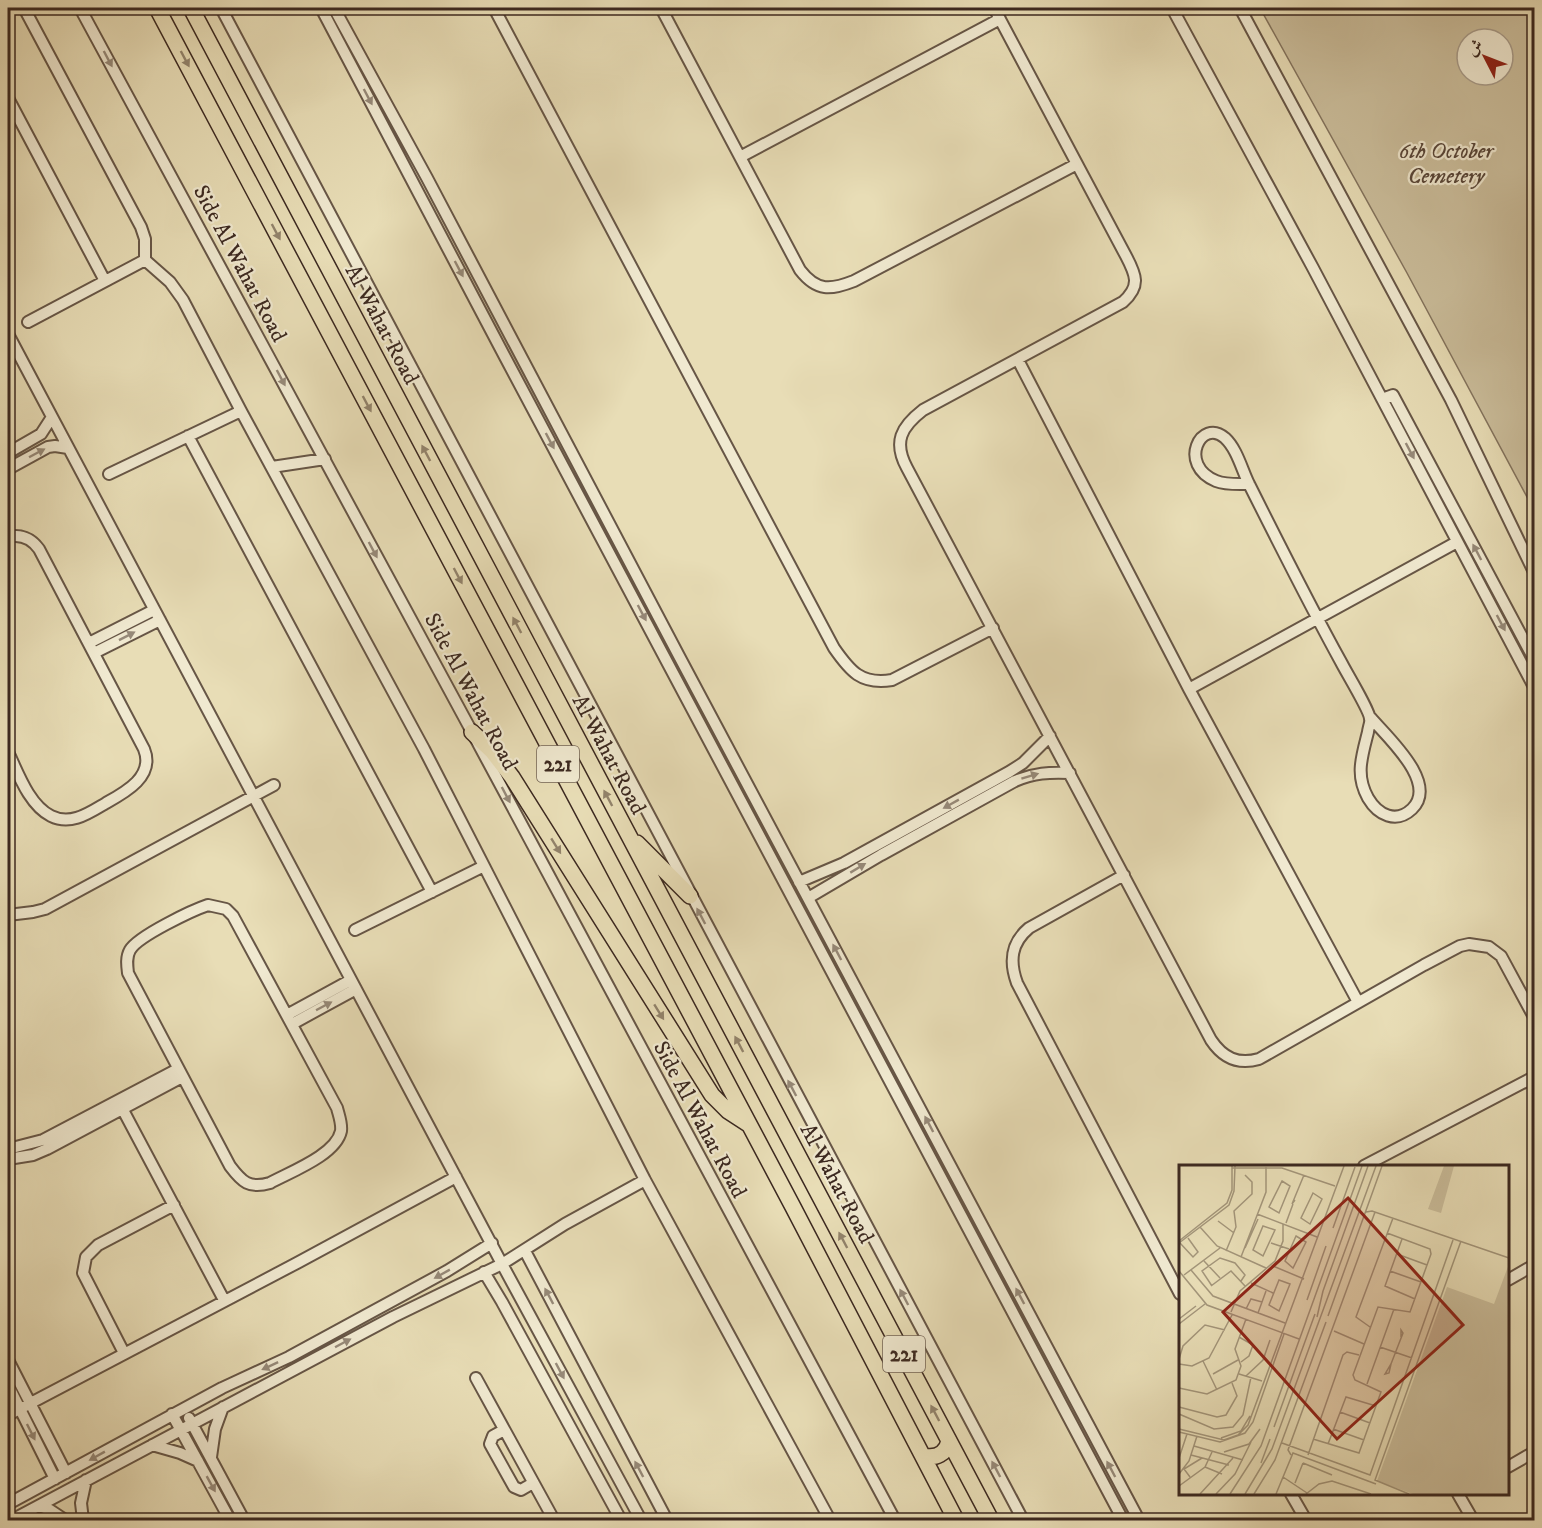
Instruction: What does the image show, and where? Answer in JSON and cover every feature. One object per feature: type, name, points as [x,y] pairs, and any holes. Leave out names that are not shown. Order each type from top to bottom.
[{"type":"highway","name":"221","points":[[157,8],[749,1124],[956,1521]]},
{"type":"highway","name":"Al Wahat Road","points":[[191,8],[991,1521]]},
{"type":"highway","points":[[472,732],[492,751],[512,777],[712,1095],[728,1111],[749,1124]]},
{"type":"highway","points":[[625,831],[690,896]]},
{"type":"highway","points":[[923,1456],[938,1456],[945,1450],[949,1441]]},
{"type":"street","points":[[24,8],[141,227],[145,239],[146,260],[170,282],[183,300],[424,749],[645,1180],[830,1521]]},
{"type":"street","name":"Side Al Wahat Road","points":[[80,8],[325,459],[895,1521]]},
{"type":"street","points":[[221,8],[1023,1521]]},
{"type":"street","points":[[321,8],[1123,1521]]},
{"type":"street","points":[[334,8],[518,350],[1138,1521]]},
{"type":"street","points":[[494,8],[834,648],[847,666],[864,678],[874,681],[892,680],[993,628]]},
{"type":"street","points":[[994,8],[1133,270],[1135,284],[1123,302],[923,410],[913,418],[900,438],[902,459],[1211,1040],[1224,1056],[1239,1062],[1259,1059],[1460,946],[1489,947],[1501,956],[1534,1017]]},
{"type":"street","points":[[1172,8],[1534,687]]},
{"type":"street","points":[[1240,8],[1451,400],[1534,572]]},
{"type":"street","points":[[665,9],[800,270],[813,283],[823,287],[834,288],[854,281],[1077,164]]},
{"type":"street","points":[[740,157],[1000,19]]},
{"type":"street","points":[[352,67],[363,61]]},
{"type":"street","points":[[8,98],[105,281]]},
{"type":"street","points":[[28,322],[146,260]]},
{"type":"street","points":[[8,334],[641,1521]]},
{"type":"street","points":[[505,357],[518,350]]},
{"type":"street","points":[[1018,360],[1189,689],[1358,1002]]},
{"type":"street","points":[[1382,399],[1394,394],[1534,659]]},
{"type":"street","points":[[109,474],[241,411]]},
{"type":"street","points":[[8,453],[41,434],[51,417]]},
{"type":"street","points":[[1249,484],[1223,483],[1207,476],[1194,454],[1197,442],[1208,434],[1214,434],[1227,440],[1317,619],[1371,718],[1409,762],[1418,780],[1420,791],[1418,800],[1413,808],[1395,817],[1385,816],[1376,809],[1369,800],[1360,779],[1371,718]]},
{"type":"street","points":[[188,436],[432,892]]},
{"type":"street","points":[[8,469],[48,447],[68,448]]},
{"type":"street","points":[[272,467],[325,459]]},
{"type":"street","points":[[8,537],[20,536],[30,539],[37,545],[146,753],[144,769],[137,783],[124,793],[79,818],[58,819],[46,813],[35,802],[8,752]]},
{"type":"street","points":[[1189,689],[1457,542]]},
{"type":"street","points":[[92,648],[157,615]]},
{"type":"street","points":[[799,882],[844,863],[1009,772],[1023,763],[1050,736]]},
{"type":"street","points":[[808,898],[1015,781],[1036,773],[1070,773]]},
{"type":"street","points":[[8,915],[45,909],[274,785]]},
{"type":"street","points":[[355,930],[484,866]]},
{"type":"street","points":[[1124,875],[1021,934],[1014,945],[1011,958],[1012,971],[1179,1292]]},
{"type":"street","points":[[208,905],[226,909],[233,916],[289,1019],[337,1108],[341,1119],[341,1131],[336,1142],[328,1151],[270,1183],[259,1186],[249,1184],[239,1179],[230,1166],[133,984],[126,962],[130,949],[138,941],[198,908],[208,905]]},
{"type":"street","points":[[289,1019],[354,985]]},
{"type":"street","points":[[887,1076],[899,1069]]},
{"type":"street","points":[[8,1149],[66,1134],[123,1110],[180,1073]]},
{"type":"street","points":[[8,1159],[33,1155],[66,1134],[180,1073]]},
{"type":"street","points":[[1368,1165],[1534,1077]]},
{"type":"street","points":[[123,1110],[224,1300]]},
{"type":"street","points":[[8,1415],[456,1176]]},
{"type":"street","points":[[12,1521],[393,1317],[502,1264],[565,1224],[645,1180]]},
{"type":"street","points":[[124,1353],[83,1273],[83,1265],[91,1250],[98,1245],[174,1205]]},
{"type":"street","points":[[8,1504],[172,1414],[289,1357],[447,1271],[492,1243]]},
{"type":"street","points":[[525,1251],[667,1521]]},
{"type":"street","points":[[985,1263],[999,1257]]},
{"type":"street","points":[[1509,1279],[1534,1265]]},
{"type":"street","points":[[484,1272],[621,1521]]},
{"type":"street","points":[[8,1360],[66,1473]]},
{"type":"street","points":[[476,1378],[554,1521]]},
{"type":"street","points":[[8,1385],[55,1479]]},
{"type":"street","points":[[211,1457],[215,1429],[223,1407]]},
{"type":"street","points":[[184,1408],[244,1521]]},
{"type":"street","points":[[172,1414],[230,1521]]},
{"type":"street","points":[[504,1430],[493,1436],[490,1444],[514,1487],[521,1490],[533,1483]]},
{"type":"street","points":[[152,1445],[198,1461]]},
{"type":"street","points":[[1509,1466],[1534,1452]]},
{"type":"street","points":[[83,1521],[81,1503],[86,1480]]},
{"type":"street","points":[[1292,1495],[1306,1521]]},
{"type":"street","points":[[1460,1495],[1473,1521]]},
{"type":"street","points":[[40,1506],[65,1521]]},
{"type":"green space","name":"6th October Cemetery","points":[[1260,8],[1534,8],[1534,510],[1407,273]]}]
